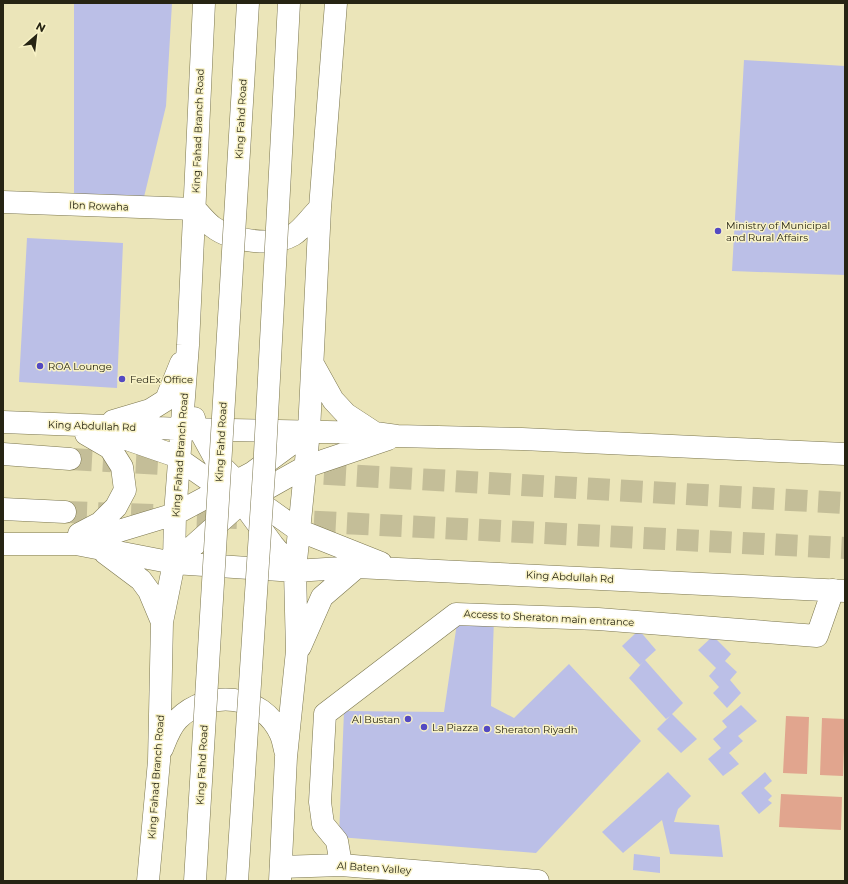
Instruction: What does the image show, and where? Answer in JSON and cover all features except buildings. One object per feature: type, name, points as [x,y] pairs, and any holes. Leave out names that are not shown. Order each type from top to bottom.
[{"type":"main road","name":"King Fahad Branch Road","points":[[148,881],[159,761],[162,622],[174,563],[175,514],[179,459],[190,429],[188,345],[204,3]]},
{"type":"main road","name":"King Fahd Road","points":[[195,881],[248,3]]},
{"type":"main road","points":[[237,881],[264,472],[289,3]]},
{"type":"main road","points":[[281,874],[286,757],[297,651],[295,571],[304,467],[309,431],[320,208],[336,3]]},
{"type":"main road","name":"Ibn Rowaha","points":[[3,202],[195,209]]},
{"type":"main road","points":[[195,209],[213,227],[226,234],[262,242],[280,240],[294,234],[320,208]]},
{"type":"main road","points":[[92,426],[150,410],[166,400],[188,345]]},
{"type":"main road","points":[[313,364],[332,400],[346,414],[375,433]]},
{"type":"main road","name":"King Abdullah Rd","points":[[3,422],[67,426],[309,431]]},
{"type":"main road","points":[[67,426],[110,448],[122,467],[125,490],[116,507],[100,523],[67,545]]},
{"type":"main road","points":[[92,426],[173,455],[229,485],[247,499],[298,530],[396,569]]},
{"type":"main road","points":[[190,429],[217,462],[229,485]]},
{"type":"main road","points":[[67,545],[175,514],[252,473],[309,431],[375,433],[397,436],[522,439],[845,454]]},
{"type":"main road","points":[[3,544],[67,545],[97,548],[174,563],[247,499],[304,467],[397,436]]},
{"type":"main road","points":[[3,454],[70,459]]},
{"type":"main road","points":[[247,499],[273,545],[295,571]]},
{"type":"main road","points":[[3,509],[65,512]]},
{"type":"main road","points":[[97,548],[141,580],[149,591],[162,622]]},
{"type":"main road","name":"King Abdullah Rd","points":[[174,563],[295,571],[357,567],[839,590]]},
{"type":"main road","points":[[297,651],[322,597],[357,567]]},
{"type":"main road","name":"Access to Sheraton main entrance","points":[[341,865],[337,841],[323,824],[320,802],[325,714],[456,614],[598,619],[817,636],[839,590]]},
{"type":"main road","points":[[159,761],[167,736],[176,720],[190,709],[206,701],[224,699],[242,701],[258,708],[272,720],[281,735],[286,757]]},
{"type":"main road","name":"Al Baten Valley","points":[[281,874],[341,865],[529,881]]},
{"type":"shaded area","points":[[786,716],[809,717],[807,774],[783,773]]},
{"type":"shaded area","points":[[822,718],[845,719],[843,776],[820,775]]},
{"type":"shaded area","points":[[781,794],[842,797],[841,830],[779,827]]},
{"type":"tunnel","points":[[70,459],[197,466]]},
{"type":"tunnel","points":[[291,472],[845,503]]},
{"type":"tunnel","points":[[65,512],[237,518]]},
{"type":"tunnel","points":[[281,520],[845,548]]},
{"type":"place","name":"Ministry of Municipal and Rural Affairs","points":[[718,231]]},
{"type":"place","name":"ROA Lounge","points":[[40,366]]},
{"type":"place","name":"FedEx Office","points":[[122,379]]},
{"type":"place","name":"Al Bustan","points":[[408,719]]},
{"type":"place","name":"La Piazza","points":[[424,727]]},
{"type":"place","name":"Sheraton Riyadh","points":[[487,729]]}]
